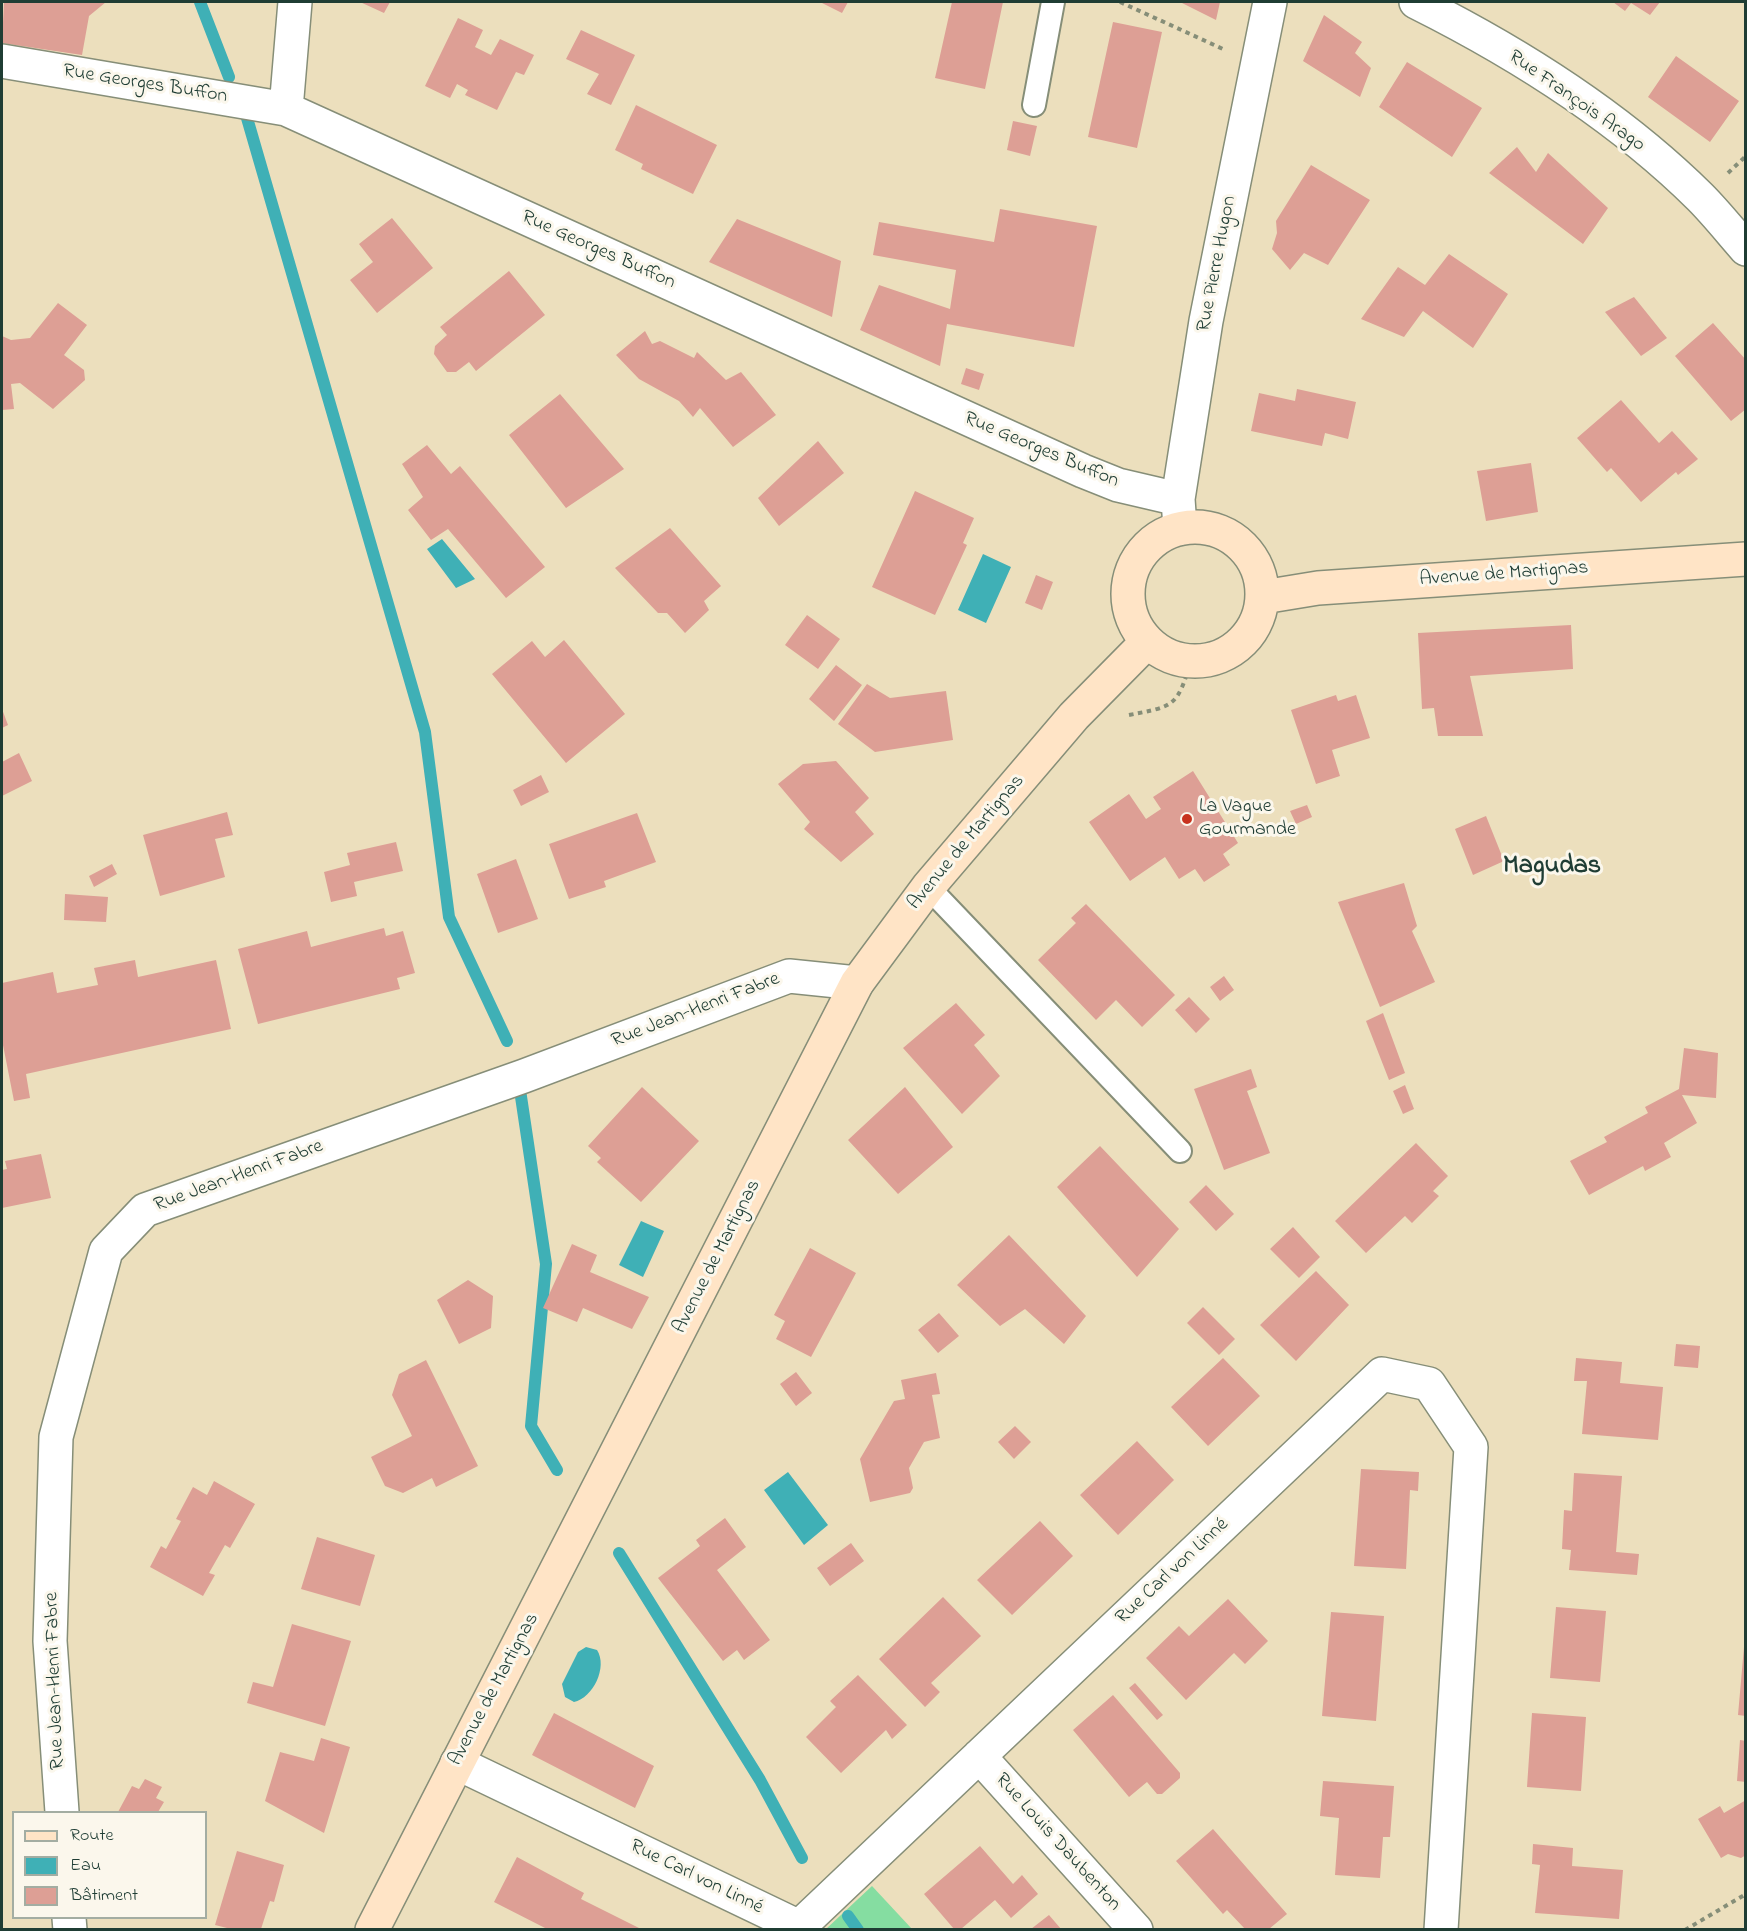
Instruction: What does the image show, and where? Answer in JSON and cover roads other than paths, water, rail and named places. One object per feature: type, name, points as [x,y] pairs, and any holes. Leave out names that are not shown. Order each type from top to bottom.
[{"type":"street","points":[[286,109],[295,2]]},
{"type":"street","name":"Rue Pierre Hugon","points":[[1179,513],[1206,321],[1270,2]]},
{"type":"street","name":"Rue François Arago","points":[[1416,2],[1475,32],[1619,126],[1701,198],[1746,249]]},
{"type":"street","name":"Rue Georges Buffon","points":[[2,62],[286,109],[1179,513]]},
{"type":"street","points":[[1179,513],[1239,543],[1253,558],[1261,577],[1263,597],[1258,619],[1246,638],[1230,652],[1209,660],[1191,661],[1165,655],[1147,642],[1135,625],[1128,606],[1130,575],[1145,548],[1161,535],[1179,513]]},
{"type":"street","name":"Avenue de Martignas","points":[[1263,597],[1318,588],[1746,559]]},
{"type":"street","name":"Avenue de Martignas","points":[[372,1929],[584,1521],[857,983],[928,887],[1074,716],[1147,642]]},
{"type":"street","name":"Rue Jean-Henri Fabre","points":[[62,1811],[50,1641],[56,1437],[106,1251],[145,1210],[524,1076],[789,976],[857,983]]},
{"type":"street","name":"Rue Carl von Linné","points":[[457,1763],[798,1928],[1382,1374],[1429,1384],[1471,1447],[1441,1929]]},
{"type":"street","name":"Rue Louis Daubenton","points":[[979,1756],[1136,1929]]},
{"type":"lane","points":[[1034,105],[1053,2]]},
{"type":"lane","points":[[928,887],[1180,1151]]},
{"type":"water","points":[[442,539],[475,579],[456,588],[427,549]]},
{"type":"water","points":[[983,554],[1011,567],[986,623],[958,610]]},
{"type":"water","points":[[641,1221],[664,1231],[643,1277],[619,1265]]},
{"type":"water","points":[[788,1472],[828,1525],[804,1545],[764,1490]]},
{"type":"water","points":[[586,1647],[597,1650],[600,1657],[600,1673],[587,1695],[574,1702],[565,1697],[562,1684],[578,1652]]},
{"type":"waterway","points":[[200,2],[229,77]]},
{"type":"waterway","points":[[247,118],[425,732],[449,917],[507,1041]]},
{"type":"waterway","points":[[520,1090],[546,1264],[531,1426],[557,1470]]},
{"type":"waterway","points":[[619,1553],[760,1780],[802,1858]]},
{"type":"waterway","points":[[848,1916],[858,1930]]},
{"type":"place","name":"La Vague Gourmande","points":[[1187,819]]},
{"type":"district","name":"Magudas","points":[[1552,868]]}]
